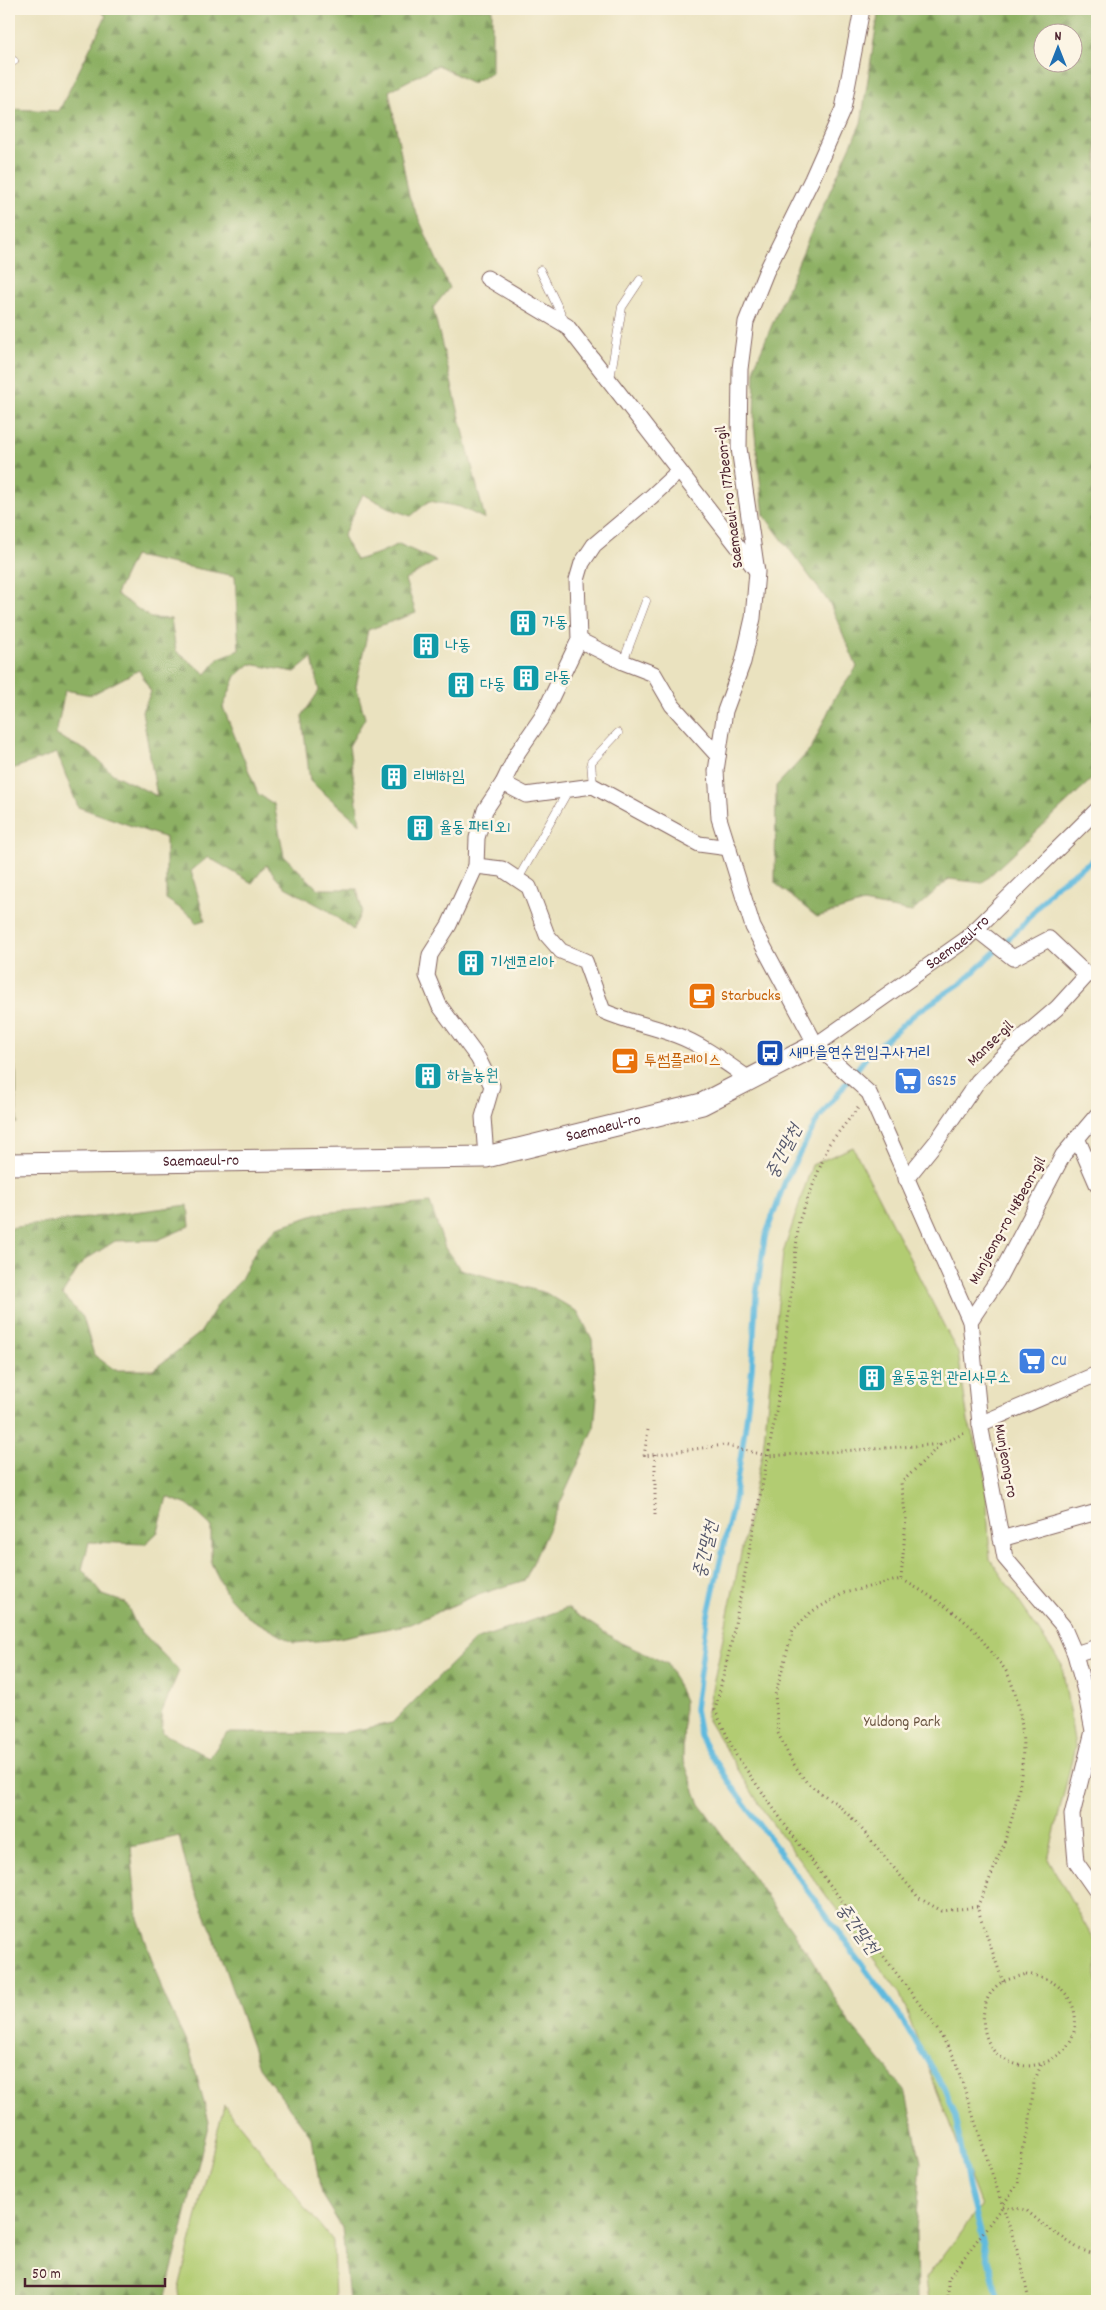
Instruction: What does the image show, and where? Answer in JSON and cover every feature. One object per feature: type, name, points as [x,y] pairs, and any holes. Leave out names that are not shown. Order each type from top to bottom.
[{"type":"street","name":"Saemaeul-ro 177beon-gil","points":[[816,1045],[754,927],[719,818],[716,771],[725,711],[743,662],[753,618],[757,572],[739,448],[740,369],[746,322],[766,272],[844,109],[862,9]]},
{"type":"street","points":[[487,278],[567,326],[757,572]]},
{"type":"street","points":[[486,1157],[483,1117],[492,1086],[478,1058],[439,1005],[426,976],[430,955],[449,925],[476,866],[477,838],[485,810],[503,783],[518,752],[542,717],[580,640],[577,580],[582,564],[594,545],[679,471]]},
{"type":"street","points":[[580,640],[623,662],[654,674],[672,705],[718,756]]},
{"type":"street","points":[[503,783],[526,795],[593,786],[699,844],[729,848]]},
{"type":"street","name":"Saemaeul-ro","points":[[9,1164],[486,1157],[702,1104],[816,1045],[965,940],[1090,824],[1097,810]]},
{"type":"street","points":[[476,866],[502,868],[529,887],[546,935],[561,950],[585,961],[603,1011],[629,1022],[677,1035],[712,1054],[748,1080]]},
{"type":"street","points":[[976,929],[1013,958],[1049,939],[1092,976]]},
{"type":"street","name":"Manse-gil","points":[[906,1179],[936,1142],[978,1081],[1015,1044],[1092,976]]},
{"type":"street","name":"Munjeong-ro","points":[[816,1045],[867,1090],[970,1321],[974,1428],[1005,1558],[1063,1626],[1074,1654],[1086,1696],[1093,1730],[1072,1815],[1072,1825],[1076,1862],[1097,1892]]},
{"type":"street","name":"Munjeong-ro 148beon-gil","points":[[970,1321],[997,1281],[1063,1155],[1097,1115]]},
{"type":"street","points":[[1077,1138],[1097,1184]]},
{"type":"street","points":[[974,1428],[1097,1374]]},
{"type":"street","points":[[1001,1539],[1097,1512]]},
{"type":"street","points":[[1074,1654],[1097,1647]]},
{"type":"lane","points":[[540,270],[567,326]]},
{"type":"lane","points":[[610,381],[622,308],[640,280]]},
{"type":"lane","points":[[623,662],[646,601]]},
{"type":"lane","points":[[593,786],[591,762],[618,733]]},
{"type":"lane","points":[[518,879],[570,788]]},
{"type":"path","points":[[867,1090],[829,1144],[799,1221],[780,1382],[768,1456],[731,1644],[715,1710],[736,1755],[788,1829],[930,2018],[954,2057],[1021,2262],[1030,2301]]},
{"type":"path","points":[[901,1579],[906,1519],[901,1483],[941,1444],[974,1428]]},
{"type":"path","points":[[648,1430],[644,1456],[724,1445],[768,1456],[941,1444]]},
{"type":"path","points":[[655,1454],[655,1517]]},
{"type":"path","points":[[977,1907],[942,1911],[919,1898],[855,1821],[838,1805],[807,1783],[791,1760],[778,1733],[775,1696],[793,1630],[811,1612],[844,1593],[901,1579],[932,1596],[972,1627],[1009,1675],[1019,1706],[1024,1759],[1014,1815],[993,1873],[977,1907],[1003,1982]]},
{"type":"path","points":[[1026,1974],[1042,1976],[1060,1986],[1070,1999],[1077,2016],[1073,2033],[1066,2048],[1055,2058],[1040,2065],[1022,2066],[1007,2061],[995,2052],[986,2038],[983,2023],[984,2007],[992,1993],[1003,1982],[1026,1974]]},
{"type":"path","points":[[948,2301],[948,2280],[1018,2184],[1021,2154],[1029,2128],[1034,2082],[1040,2065]]},
{"type":"path","points":[[1002,2206],[1026,2210],[1045,2226],[1080,2249],[1097,2255]]},
{"type":"green space","points":[[98,9],[492,9],[492,72],[472,83],[438,65],[389,91],[409,196],[449,288],[433,308],[485,519],[460,507],[429,501],[411,516],[391,509],[363,494],[343,536],[356,560],[399,544],[436,561],[405,580],[416,613],[368,630],[356,686],[365,718],[349,746],[360,824],[310,781],[302,716],[319,691],[312,658],[295,672],[250,664],[236,676],[223,707],[258,794],[274,804],[284,856],[318,889],[357,889],[362,910],[353,930],[327,910],[285,887],[266,865],[252,883],[208,857],[191,871],[205,920],[195,923],[193,917],[166,899],[166,838],[78,807],[57,753],[9,770],[9,109],[59,111],[106,16]],"holes":[[[134,556],[235,576],[239,650],[219,658],[206,674],[176,651],[171,619],[151,618],[116,594]],[[139,670],[151,692],[142,711],[157,796],[113,774],[89,752],[56,735],[65,690],[91,695]]]},
{"type":"green space","points":[[879,9],[1097,9],[1097,774],[982,883],[949,879],[912,912],[863,903],[817,917],[775,883],[776,786],[811,749],[834,699],[857,667],[830,604],[764,515],[754,426],[755,365],[810,235],[861,123]]},
{"type":"green space","points":[[9,1029],[16,1074],[17,1123],[9,1125]]},
{"type":"green space","name":"Yuldong Park","points":[[853,1147],[958,1353],[968,1421],[985,1470],[990,1559],[1062,1665],[1075,1747],[1048,1859],[1097,1946],[1097,2301],[929,2301],[926,2278],[981,2206],[900,1994],[766,1815],[706,1717],[763,1450],[783,1253],[812,1165]]},
{"type":"green space","points":[[430,1203],[445,1248],[460,1269],[546,1293],[578,1312],[592,1339],[597,1397],[594,1429],[525,1580],[472,1597],[411,1624],[328,1640],[294,1643],[248,1617],[227,1595],[211,1563],[211,1526],[190,1506],[167,1497],[158,1532],[145,1544],[89,1542],[82,1569],[103,1595],[126,1603],[137,1627],[179,1671],[161,1714],[163,1733],[209,1758],[227,1733],[342,1733],[392,1723],[475,1640],[567,1608],[621,1643],[668,1664],[684,1701],[683,1759],[700,1804],[810,1956],[850,2024],[905,2090],[921,2162],[916,2231],[917,2301],[349,2301],[342,2228],[321,2194],[312,2138],[259,2067],[211,1929],[188,1873],[179,1836],[131,1847],[137,1915],[163,1993],[190,2051],[209,2122],[164,2301],[9,2301],[9,1228],[188,1205],[190,1226],[158,1240],[115,1241],[82,1262],[62,1295],[83,1317],[94,1355],[115,1370],[153,1370],[200,1333],[220,1301],[240,1281],[258,1246],[278,1227],[321,1213]]},
{"type":"green space","points":[[224,2105],[333,2242],[335,2301],[180,2301],[178,2292]]},
{"type":"waterway","name":"중간말천","points":[[999,2301],[969,2188],[955,2116],[944,2088],[899,2015],[739,1796],[706,1747],[700,1736],[695,1709],[707,1619],[734,1500],[746,1422],[752,1368],[756,1296],[765,1237],[786,1179],[818,1119],[868,1055],[916,1013],[964,981],[1020,928],[1054,887],[1097,857]]},
{"type":"place","name":"가동","points":[[523,623]]},
{"type":"place","name":"나동","points":[[426,646]]},
{"type":"place","name":"라동","points":[[526,678]]},
{"type":"place","name":"다동","points":[[461,685]]},
{"type":"place","name":"리베하임","points":[[394,777]]},
{"type":"place","name":"율동 파티오1","points":[[420,828]]},
{"type":"place","name":"기센코리아","points":[[471,963]]},
{"type":"place","name":"Starbucks","points":[[702,996]]},
{"type":"place","name":"새마을연수원입구사거리","points":[[770,1053]]},
{"type":"place","name":"투썸플레이스","points":[[625,1061]]},
{"type":"place","name":"하늘농원","points":[[428,1076]]},
{"type":"place","name":"GS25","points":[[908,1081]]},
{"type":"place","name":"CU","points":[[1032,1361]]},
{"type":"place","name":"율동공원 관리사무소","points":[[872,1378]]}]
